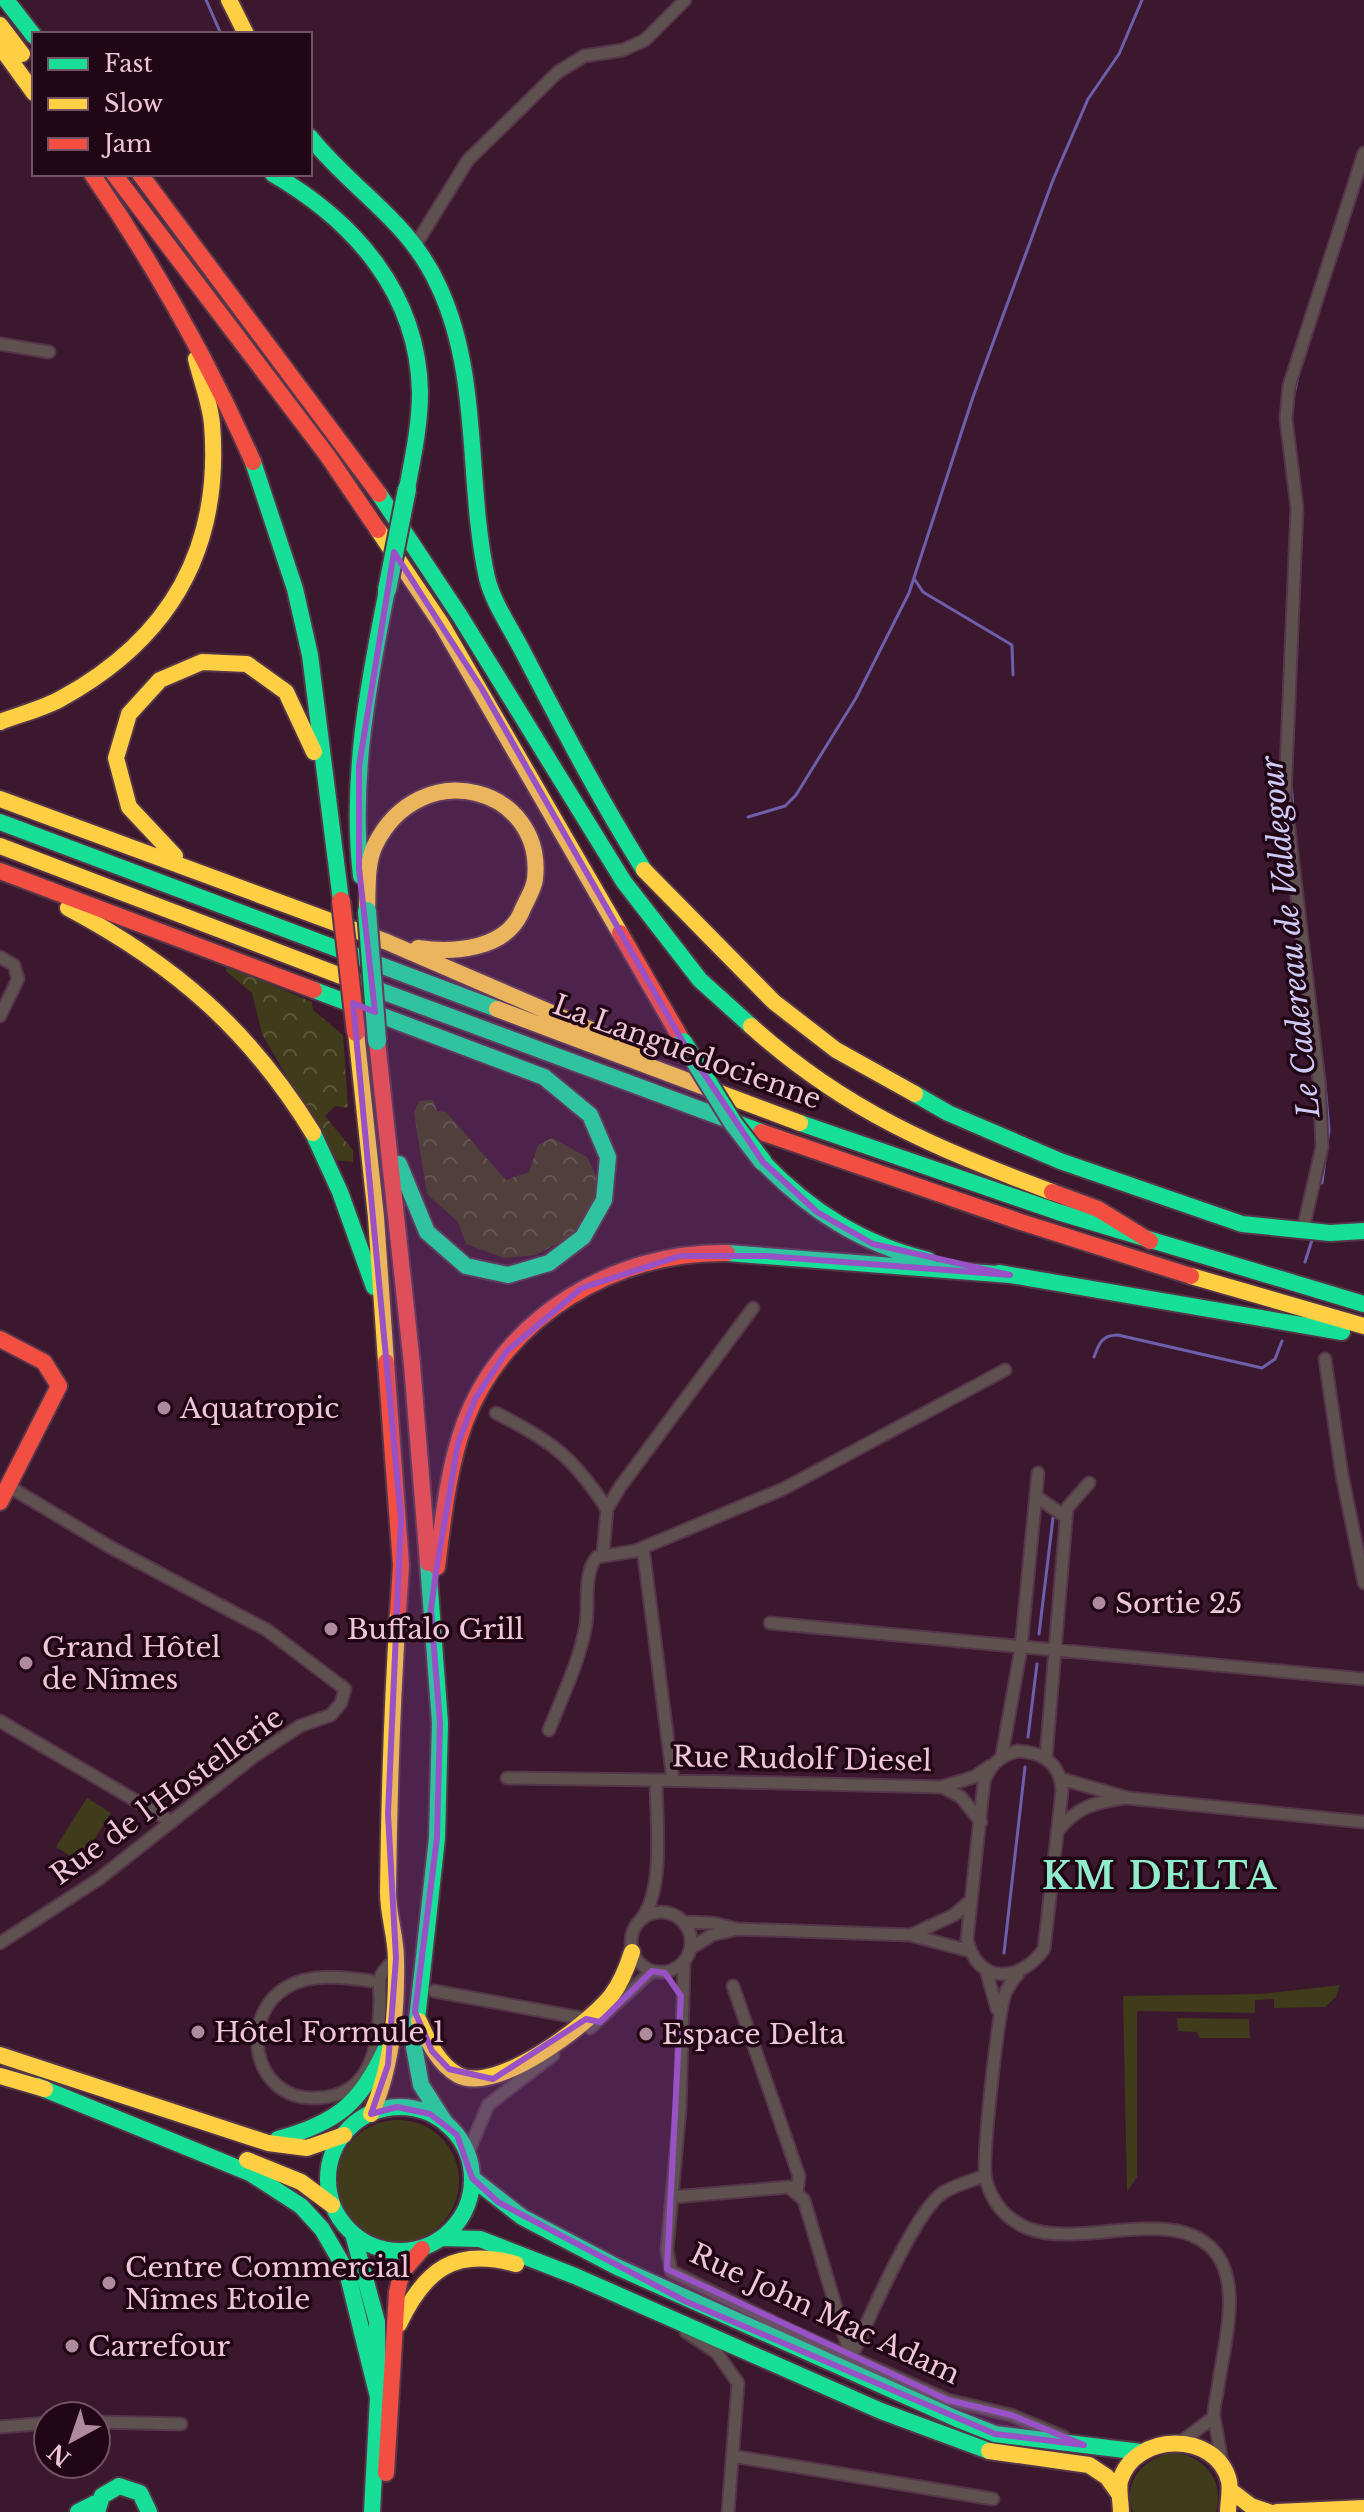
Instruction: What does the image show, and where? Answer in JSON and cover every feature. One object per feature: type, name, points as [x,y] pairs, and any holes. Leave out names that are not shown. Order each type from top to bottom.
[{"type":"main road","points":[[6,0],[32,33]]},
{"type":"main road","points":[[16,0],[42,32]]},
{"type":"main road","points":[[229,0],[245,32]]},
{"type":"main road","points":[[0,25],[32,66]]},
{"type":"main road","points":[[0,46],[32,90]]},
{"type":"main road","points":[[312,139],[416,244],[454,319],[470,402],[479,551],[488,583],[621,836],[676,906],[774,1002],[836,1050],[948,1113],[1060,1161],[1242,1224],[1364,1231]]},
{"type":"main road","points":[[93,176],[165,285],[229,401],[277,527],[310,656],[322,728],[328,811],[356,1032],[401,1519],[388,1801],[388,1903],[396,1958],[384,2086],[371,2114]]},
{"type":"main road","points":[[116,176],[327,455],[442,625],[683,1042],[763,1162],[802,1200],[862,1239],[917,1258],[1166,1299],[1364,1336]]},
{"type":"main road","points":[[142,176],[369,479],[460,616],[624,882],[700,980],[793,1064],[881,1121],[954,1155],[1098,1209],[1150,1241]]},
{"type":"main road","points":[[276,176],[339,217],[370,249],[395,291],[411,333],[419,380],[417,433],[387,590],[359,766],[359,868],[367,911],[377,1041],[412,1364],[440,1723],[437,1838],[415,2012],[416,2068],[427,2097],[468,2153],[472,2178],[464,2211],[443,2238],[422,2249],[402,2272],[397,2292],[383,2512]]},
{"type":"main road","points":[[0,722],[65,696],[122,658],[164,615],[198,559],[214,503],[216,437],[203,377],[165,285]]},
{"type":"main road","points":[[205,873],[139,829],[122,804],[112,770],[113,743],[125,710],[140,691],[168,670],[190,663],[226,662],[258,672],[278,685],[295,704],[306,724],[328,811]]},
{"type":"main road","points":[[367,911],[373,848],[397,810],[423,793],[456,788],[480,791],[513,810],[524,826],[532,841],[536,872],[525,908],[513,926],[480,945],[457,951],[436,951],[387,942]]},
{"type":"main road","points":[[0,799],[387,942],[592,1030],[764,1110]]},
{"type":"main road","name":"La Languedocienne","points":[[0,822],[764,1110],[1150,1241],[1364,1304]]},
{"type":"main road","name":"La Languedocienne","points":[[0,846],[845,1162],[1214,1285],[1364,1326]]},
{"type":"main road","points":[[0,873],[150,953],[217,1007],[256,1048],[306,1120],[334,1177],[377,1295],[385,1331]]},
{"type":"main road","points":[[0,873],[544,1077],[571,1094],[597,1124],[609,1165],[607,1194],[587,1236],[554,1263],[516,1274],[478,1269],[449,1254],[427,1232],[412,1204],[387,1130]]},
{"type":"main road","points":[[431,1610],[451,1470],[475,1399],[492,1369],[521,1335],[582,1288],[649,1262],[719,1253],[1010,1275]]},
{"type":"main road","points":[[0,1339],[45,1363],[56,1373],[57,1396],[4,1494]]},
{"type":"main road","points":[[415,2012],[428,2043],[442,2062],[461,2076],[485,2080],[514,2071],[593,2020],[616,1994],[627,1974],[632,1952]]},
{"type":"main road","points":[[268,2143],[316,2130],[354,2104],[372,2081],[389,2041]]},
{"type":"main road","points":[[0,2055],[268,2143],[307,2148],[344,2135],[371,2114],[397,2107],[415,2109],[446,2124]]},
{"type":"main road","points":[[0,2076],[37,2086],[284,2174],[332,2205],[353,2234],[377,2322],[378,2397],[372,2512]]},
{"type":"main road","points":[[37,2086],[207,2155],[292,2196],[314,2216],[341,2258],[353,2289],[378,2397]]},
{"type":"main road","points":[[332,2205],[329,2166],[344,2135]]},
{"type":"main road","points":[[472,2178],[498,2202],[535,2225],[685,2301],[995,2434],[1141,2452]]},
{"type":"main road","points":[[353,2234],[385,2250],[422,2249]]},
{"type":"main road","points":[[443,2238],[480,2239],[575,2276],[881,2411],[985,2450],[1089,2465],[1107,2477],[1119,2506]]},
{"type":"main road","points":[[395,2334],[410,2298],[421,2283],[456,2259],[475,2256],[503,2259],[547,2274],[575,2276]]},
{"type":"main road","points":[[1119,2506],[1129,2464],[1141,2452],[1156,2444],[1182,2441],[1210,2454],[1222,2468],[1230,2490],[1228,2512]]},
{"type":"main road","points":[[78,2512],[98,2507],[113,2488],[129,2487],[143,2495],[151,2510]]},
{"type":"main road","points":[[1230,2490],[1251,2506],[1269,2512]]},
{"type":"main road","points":[[1277,2512],[1364,2508]]},
{"type":"street","points":[[416,244],[468,160],[558,72],[584,56],[623,50],[645,40],[685,0]]},
{"type":"street","points":[[1303,1229],[1322,1147],[1319,1081],[1285,796],[1297,508],[1286,419],[1289,386],[1364,153]]},
{"type":"street","points":[[0,344],[49,352]]},
{"type":"street","points":[[0,957],[18,971],[18,979],[0,1016]]},
{"type":"street","points":[[603,1554],[607,1509],[753,1308]]},
{"type":"street","points":[[1325,1359],[1364,1583]]},
{"type":"street","points":[[549,1730],[576,1664],[586,1624],[593,1561],[603,1554],[643,1548],[783,1489],[1005,1370]]},
{"type":"street","points":[[496,1413],[556,1446],[582,1470],[607,1509]]},
{"type":"street","points":[[1038,1473],[1021,1648],[1002,1755],[1017,1751],[1046,1757]]},
{"type":"street","points":[[1089,1483],[1067,1508],[1066,1517],[1046,1757],[1062,1779],[1128,1798],[1364,1822]]},
{"type":"street","name":"Rue de l'Hostellerie","points":[[0,1943],[90,1885],[253,1757],[300,1726],[331,1715],[341,1703],[345,1689],[267,1630],[4,1494]]},
{"type":"street","points":[[1037,1497],[1066,1517]]},
{"type":"street","points":[[643,1548],[673,1780]]},
{"type":"street","points":[[770,1623],[1364,1679]]},
{"type":"street","points":[[0,1721],[172,1822]]},
{"type":"street","name":"Rue Rudolf Diesel","points":[[507,1778],[941,1787],[974,1777],[1002,1755]]},
{"type":"street","points":[[970,1951],[970,1901],[984,1781],[991,1765]]},
{"type":"street","points":[[1062,1779],[1044,1949],[1033,1965],[1018,1974],[1004,1995],[998,2022],[984,2176],[993,2200],[1007,2216],[1028,2229],[1049,2233],[1170,2230],[1192,2234],[1209,2244],[1220,2258],[1228,2288],[1214,2417],[1222,2468]]},
{"type":"street","name":"Rue Rudolf Diesel","points":[[642,1918],[650,1908],[655,1885],[656,1780]]},
{"type":"street","points":[[941,1787],[961,1797],[981,1822]]},
{"type":"street","points":[[1057,1833],[1072,1813],[1090,1804],[1128,1798]]},
{"type":"street","name":"Rue Rudolf Diesel","points":[[655,1885],[669,1912]]},
{"type":"street","points":[[910,1935],[954,1915],[970,1901]]},
{"type":"street","points":[[691,1948],[689,1929],[669,1912],[642,1918],[632,1933],[632,1952],[652,1971],[665,1973],[684,1962],[691,1948],[712,1935],[737,1929]]},
{"type":"street","points":[[684,1922],[713,1923],[737,1929],[910,1935],[970,1951],[986,1970],[996,1994],[998,2022]]},
{"type":"street","points":[[371,1981],[347,1977],[306,1979],[287,1986],[273,1998],[263,2011],[255,2046],[261,2065],[272,2080],[285,2091],[306,2098],[324,2098],[354,2085],[373,2057],[379,2022],[380,1976],[396,1958]]},
{"type":"street","name":"Rue John Mac Adam","points":[[684,1962],[680,2109],[667,2250],[671,2271],[851,2358],[948,2400],[1011,2415],[1084,2445]]},
{"type":"street","points":[[986,1970],[1018,1974]]},
{"type":"street","points":[[468,2153],[488,2105],[652,1971]]},
{"type":"street","points":[[665,1973],[681,1996]]},
{"type":"street","points":[[733,1986],[799,2176],[797,2192]]},
{"type":"street","points":[[434,1991],[593,2020]]},
{"type":"street","points":[[851,2358],[882,2288],[926,2212],[942,2193],[984,2176]]},
{"type":"street","points":[[673,2197],[789,2187],[797,2192],[804,2200],[851,2358]]},
{"type":"street","points":[[668,2318],[717,2353],[738,2383],[728,2512]]},
{"type":"street","points":[[1182,2441],[1214,2417]]},
{"type":"street","points":[[112,2422],[181,2424]]},
{"type":"street","points":[[0,2427],[32,2424]]},
{"type":"street","points":[[732,2456],[993,2499]]},
{"type":"highlighted area","points":[[394,552],[482,689],[683,1042],[763,1162],[817,1212],[873,1244],[1010,1275],[766,1256],[680,1256],[582,1288],[507,1351],[475,1399],[458,1444],[436,1572],[431,1610],[440,1723],[437,1838],[415,2012],[432,2051],[449,2069],[493,2079],[586,2019],[600,2022],[652,1971],[665,1973],[681,1996],[667,2269],[948,2400],[1011,2415],[1084,2445],[995,2434],[685,2301],[498,2202],[472,2178],[457,2135],[430,2114],[397,2107],[371,2114],[388,2065],[396,1958],[388,1814],[401,1519],[353,1003],[375,1012],[359,868],[359,766]]},
{"type":"green space","points":[[227,966],[312,1002],[313,1010],[343,1035],[348,1108],[335,1106],[325,1116],[353,1150],[353,1162],[335,1160],[262,1034],[252,993],[226,971]]},
{"type":"green space","points":[[433,1100],[437,1111],[446,1112],[506,1180],[529,1172],[538,1145],[552,1138],[587,1157],[601,1186],[577,1233],[536,1255],[504,1258],[466,1244],[458,1222],[427,1194],[414,1113],[419,1101]]},
{"type":"green space","points":[[87,1798],[111,1813],[80,1862],[56,1847]]},
{"type":"green space","points":[[1340,1985],[1336,1997],[1325,2007],[1274,2008],[1274,1999],[1255,2000],[1255,2013],[1137,2011],[1137,2177],[1127,2192],[1123,1996],[1261,1994]]},
{"type":"green space","points":[[1177,2018],[1249,2019],[1250,2038],[1200,2038],[1197,2032],[1178,2031]]},
{"type":"green space","points":[[398,2120],[421,2124],[441,2138],[455,2158],[459,2181],[455,2204],[441,2224],[421,2238],[398,2242],[375,2238],[355,2224],[341,2204],[337,2181],[341,2158],[355,2138],[375,2124]]},
{"type":"green space","points":[[1173,2452],[1194,2459],[1210,2472],[1217,2489],[1216,2512],[1133,2512],[1130,2490],[1138,2473],[1153,2460]]},
{"type":"waterway","points":[[206,0],[220,32]]},
{"type":"waterway","points":[[748,817],[785,806],[796,795],[856,698],[909,593],[973,397],[1053,180],[1088,99],[1119,54],[1142,0]]},
{"type":"waterway","name":"Le Cadereau de Valdegour","points":[[1335,262],[1358,190]]},
{"type":"waterway","name":"Le Cadereau de Valdegour","points":[[1293,400],[1298,376]]},
{"type":"waterway","points":[[915,580],[923,592],[1012,645],[1013,675]]},
{"type":"waterway","name":"Le Cadereau de Valdegour","points":[[1291,782],[1295,834]]},
{"type":"waterway","name":"Le Cadereau de Valdegour","points":[[1322,1183],[1329,1130],[1325,1084]]},
{"type":"waterway","points":[[1305,1262],[1312,1240]]},
{"type":"waterway","name":"Le Cadereau de Valdegour","points":[[1094,1357],[1102,1341],[1108,1336],[1118,1335],[1262,1368],[1275,1359],[1282,1341]]},
{"type":"waterway","points":[[1039,1634],[1053,1518]]},
{"type":"waterway","points":[[1028,1737],[1037,1664]]},
{"type":"waterway","points":[[1004,1953],[1025,1767]]},
{"type":"traffic: fast","points":[[6,0],[32,33]]},
{"type":"traffic: fast","points":[[312,139],[397,225],[427,264],[439,287],[461,357],[481,542],[490,587],[582,763],[644,870]]},
{"type":"traffic: fast","points":[[276,176],[330,214],[355,238],[394,292],[408,323],[420,392],[407,489]]},
{"type":"traffic: fast","points":[[253,462],[295,589],[310,655],[341,901]]},
{"type":"traffic: fast","points":[[387,590],[407,489]]},
{"type":"traffic: fast","points":[[379,494],[460,616],[624,882],[700,980],[751,1026]]},
{"type":"traffic: fast","points":[[361,876],[359,768],[373,661],[387,590]]},
{"type":"traffic: fast","points":[[0,822],[497,1009]]},
{"type":"traffic: fast","points":[[367,911],[377,1041]]},
{"type":"traffic: fast","points":[[349,979],[761,1132]]},
{"type":"traffic: fast","points":[[314,990],[544,1077],[590,1115],[608,1157],[604,1200],[583,1237],[549,1263],[508,1275],[466,1266],[427,1232],[399,1164]]},
{"type":"traffic: fast","points":[[683,1042],[733,1123],[763,1162]]},
{"type":"traffic: fast","points":[[915,1094],[948,1113],[1060,1161],[1242,1224],[1330,1233],[1364,1231]]},
{"type":"traffic: fast","points":[[800,1123],[1058,1212],[1364,1304]]},
{"type":"traffic: fast","points":[[313,1133],[340,1192],[374,1287]]},
{"type":"traffic: fast","points":[[763,1162],[799,1196],[838,1223],[881,1245],[928,1260]]},
{"type":"traffic: fast","points":[[727,1253],[1010,1275]]},
{"type":"traffic: fast","points":[[999,1273],[1342,1332]]},
{"type":"traffic: fast","points":[[428,1563],[440,1723],[437,1838],[414,2047],[421,2085],[446,2124]]},
{"type":"traffic: fast","points":[[278,2139],[316,2126],[345,2108],[367,2083],[386,2048]]},
{"type":"traffic: fast","points":[[37,2086],[250,2173],[301,2206],[322,2229],[347,2272],[378,2397]]},
{"type":"traffic: fast","points":[[400,2107],[427,2113],[451,2128],[466,2152],[472,2179],[466,2206],[451,2230],[427,2245],[400,2251],[373,2245],[349,2230],[334,2206],[328,2179],[334,2152],[349,2128],[373,2113],[400,2107]]},
{"type":"traffic: fast","points":[[472,2178],[522,2217],[617,2267],[957,2419],[995,2434],[1141,2452]]},
{"type":"traffic: fast","points":[[353,2234],[377,2322],[378,2397],[372,2512]]},
{"type":"traffic: fast","points":[[443,2238],[480,2239],[575,2276],[881,2411],[989,2451]]},
{"type":"traffic: fast","points":[[97,2512],[102,2496],[119,2486],[140,2493],[149,2512]]},
{"type":"traffic: fast","points":[[78,2512],[98,2502]]},
{"type":"traffic: slow","points":[[229,0],[245,32]]},
{"type":"traffic: slow","points":[[0,25],[22,54]]},
{"type":"traffic: slow","points":[[0,46],[32,90]]},
{"type":"traffic: slow","points":[[0,722],[55,702],[100,674],[133,647],[160,618],[182,585],[198,549],[208,511],[213,469],[211,416],[196,359]]},
{"type":"traffic: slow","points":[[378,530],[442,625],[620,933]]},
{"type":"traffic: slow","points":[[175,856],[129,807],[116,758],[129,714],[160,680],[202,662],[247,664],[286,692],[314,752]]},
{"type":"traffic: slow","points":[[367,911],[372,852],[395,816],[421,799],[448,791],[476,793],[501,804],[521,822],[533,847],[535,879],[521,913],[503,935],[490,942],[461,949],[418,948]]},
{"type":"traffic: slow","points":[[0,799],[387,942],[640,1051]]},
{"type":"traffic: slow","points":[[0,846],[349,979]]},
{"type":"traffic: slow","points":[[644,870],[774,1002],[836,1050],[915,1094]]},
{"type":"traffic: slow","points":[[68,908],[142,953],[207,1003],[263,1062],[313,1133]]},
{"type":"traffic: slow","points":[[497,1009],[800,1123]]},
{"type":"traffic: slow","points":[[751,1026],[821,1082],[893,1124],[930,1143],[1052,1192]]},
{"type":"traffic: slow","points":[[356,1032],[376,1217],[386,1362]]},
{"type":"traffic: slow","points":[[1191,1276],[1364,1326]]},
{"type":"traffic: slow","points":[[371,2114],[384,2078],[392,2038],[395,1998],[396,1951],[388,1892],[398,1612]]},
{"type":"traffic: slow","points":[[419,2021],[434,2051],[458,2075],[474,2079],[495,2075],[540,2054],[599,2009],[618,1986],[632,1952]]},
{"type":"traffic: slow","points":[[0,2055],[268,2143],[307,2148],[344,2135]]},
{"type":"traffic: slow","points":[[0,2076],[45,2089]]},
{"type":"traffic: slow","points":[[247,2160],[301,2182],[332,2205]]},
{"type":"traffic: slow","points":[[399,2324],[420,2289],[444,2267],[476,2258],[516,2264]]},
{"type":"traffic: slow","points":[[1121,2512],[1120,2481],[1128,2465],[1141,2453],[1157,2446],[1175,2444],[1192,2446],[1208,2453],[1221,2464],[1230,2485],[1228,2512]]},
{"type":"traffic: slow","points":[[989,2451],[1089,2465],[1107,2477],[1119,2494]]},
{"type":"traffic: slow","points":[[1230,2490],[1251,2506],[1269,2512]]},
{"type":"traffic: slow","points":[[1277,2512],[1364,2508]]},
{"type":"traffic: jam","points":[[93,176],[179,314],[253,462]]},
{"type":"traffic: jam","points":[[116,176],[327,455],[378,530]]},
{"type":"traffic: jam","points":[[141,176],[379,494]]},
{"type":"traffic: jam","points":[[0,871],[314,990]]},
{"type":"traffic: jam","points":[[341,901],[356,1032]]},
{"type":"traffic: jam","points":[[620,933],[683,1042]]},
{"type":"traffic: jam","points":[[377,1041],[412,1364],[428,1563]]},
{"type":"traffic: jam","points":[[761,1132],[1018,1221],[1191,1276]]},
{"type":"traffic: jam","points":[[1052,1192],[1098,1209],[1150,1241]]},
{"type":"traffic: jam","points":[[437,1567],[447,1494],[459,1439],[483,1384],[507,1351],[536,1321],[569,1297],[606,1278],[645,1264],[686,1255],[727,1253]]},
{"type":"traffic: jam","points":[[0,1339],[44,1362],[59,1386],[0,1502]]},
{"type":"traffic: jam","points":[[386,1362],[401,1565],[398,1612]]},
{"type":"traffic: jam","points":[[386,2473],[397,2292],[402,2272],[422,2249]]},
{"type":"place","name":"Aquatropic","points":[[164,1408]]},
{"type":"place","name":"Sortie 25","points":[[1099,1603]]},
{"type":"place","name":"Buffalo Grill","points":[[331,1629]]},
{"type":"place","name":"Grand Hôtel de Nîmes","points":[[26,1663]]},
{"type":"place","name":"Hôtel Formule 1","points":[[198,2032]]},
{"type":"place","name":"Espace Delta","points":[[646,2034]]},
{"type":"place","name":"Centre Commercial Nîmes Etoile","points":[[109,2283]]},
{"type":"place","name":"Carrefour","points":[[72,2346]]},
{"type":"district","name":"KM DELTA","points":[[1160,1876]]}]
